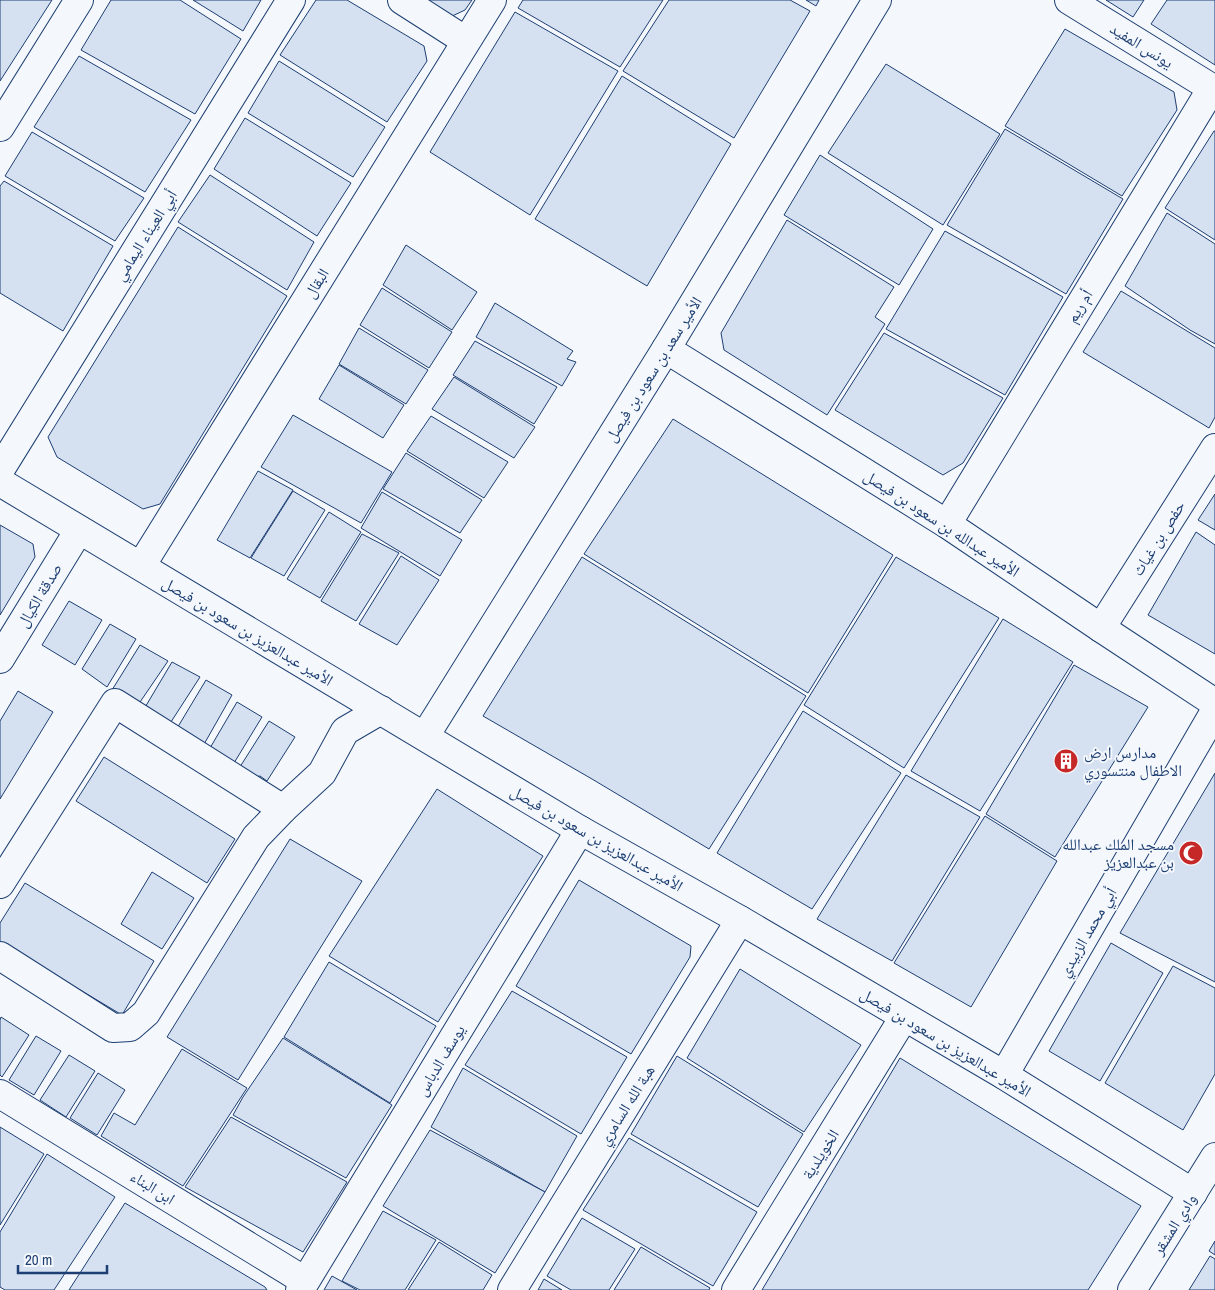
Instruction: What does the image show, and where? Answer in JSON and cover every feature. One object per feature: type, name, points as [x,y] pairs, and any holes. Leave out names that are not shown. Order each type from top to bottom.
[{"type":"street","points":[[0,127],[79,0]]},
{"type":"street","name":"أبي العيناء اليمامي","points":[[0,470],[291,0]]},
{"type":"street","points":[[402,0],[466,41]]},
{"type":"street","name":"البقال","points":[[141,566],[492,0]]},
{"type":"street","name":"الأمير سعد بن سعود بن فيصل","points":[[425,736],[666,349],[877,0]]},
{"type":"street","name":"يونس المفيد","points":[[1069,0],[1214,89]]},
{"type":"street","name":"أم ريم","points":[[947,524],[1214,89]]},
{"type":"street","name":"الأمير عبدالله بن سعود بن فيصل","points":[[666,349],[947,524],[1215,703]]},
{"type":"street","name":"حفص بن غياث","points":[[1101,628],[1215,448]]},
{"type":"street","name":"الأمير عبدالعزيز بن سعود بن فيصل","points":[[0,482],[580,830],[740,920],[1004,1075],[1193,1193]]},
{"type":"street","name":"صدقة الكيال","points":[[0,659],[79,530]]},
{"type":"street","points":[[0,884],[115,703],[283,809]]},
{"type":"street","points":[[0,956],[113,1028],[130,1027],[146,1014],[256,837],[322,773],[345,731],[381,710]]},
{"type":"street","name":"أبي محمد الزبيدي","points":[[1004,1075],[1215,711]]},
{"type":"street","name":"يوسف الدباس","points":[[302,1286],[580,830]]},
{"type":"street","name":"هبة الله السامري","points":[[512,1290],[740,920]]},
{"type":"street","name":"الخويلدية","points":[[736,1290],[904,1017]]},
{"type":"street","name":"ابن البناء","points":[[0,1094],[302,1286]]},
{"type":"street","name":"وادي المشقر","points":[[1132,1290],[1215,1157]]},
{"type":"building","points":[[0,0],[52,0],[0,81]]},
{"type":"building","points":[[111,0],[180,0],[241,39],[195,114],[81,50]]},
{"type":"building","points":[[193,0],[261,0],[243,31]]},
{"type":"building","points":[[316,0],[347,0],[424,46],[427,61],[387,122],[280,55]]},
{"type":"building","points":[[421,0],[472,0],[465,10],[448,18]]},
{"type":"building","points":[[523,0],[663,0],[620,67],[518,8]]},
{"type":"building","points":[[669,0],[790,0],[810,11],[734,138],[623,71]]},
{"type":"building","points":[[806,0],[819,0],[816,6]]},
{"type":"building","points":[[1106,0],[1144,0],[1133,17]]},
{"type":"building","points":[[1167,0],[1215,0],[1215,65],[1151,24]]},
{"type":"building","points":[[515,12],[618,71],[530,215],[430,152]]},
{"type":"building","points":[[1065,29],[1174,92],[1177,110],[1122,196],[1005,126]]},
{"type":"building","points":[[79,56],[191,120],[145,192],[34,127]]},
{"type":"building","points":[[279,61],[385,127],[353,177],[248,113]]},
{"type":"building","points":[[886,64],[1000,134],[943,225],[828,153]]},
{"type":"building","points":[[622,76],[731,144],[647,286],[535,219]]},
{"type":"building","points":[[245,118],[351,183],[317,236],[214,169]]},
{"type":"building","points":[[1005,129],[1123,199],[1066,294],[947,225]]},
{"type":"building","points":[[1215,131],[1215,240],[1165,208]]},
{"type":"building","points":[[32,132],[144,198],[115,241],[5,176]]},
{"type":"building","points":[[820,155],[933,229],[899,285],[784,215]]},
{"type":"building","points":[[210,175],[314,242],[287,290],[178,222]]},
{"type":"building","points":[[4,181],[113,246],[63,331],[0,293],[0,186]]},
{"type":"building","points":[[1167,213],[1215,244],[1215,344],[1190,330],[1125,286]]},
{"type":"building","points":[[787,220],[894,287],[875,317],[885,324],[827,415],[724,350],[721,333]]},
{"type":"building","points":[[178,227],[287,296],[160,504],[143,509],[57,457],[48,437]]},
{"type":"building","points":[[945,231],[1063,297],[1005,395],[886,329]]},
{"type":"building","points":[[406,245],[477,292],[452,330],[383,285]]},
{"type":"building","points":[[382,288],[452,332],[429,368],[360,325]]},
{"type":"building","points":[[1121,291],[1215,348],[1215,417],[1209,428],[1083,352]]},
{"type":"building","points":[[495,303],[573,351],[567,359],[576,362],[562,386],[476,337]]},
{"type":"building","points":[[359,328],[428,370],[406,404],[339,364]]},
{"type":"building","points":[[884,333],[1003,398],[963,463],[943,475],[835,410]]},
{"type":"building","points":[[475,341],[557,387],[534,424],[453,375]]},
{"type":"building","points":[[339,365],[404,405],[383,438],[319,399]]},
{"type":"building","points":[[454,377],[535,427],[514,458],[432,409]]},
{"type":"building","points":[[293,415],[392,472],[361,523],[261,467]]},
{"type":"building","points":[[431,416],[508,462],[484,498],[407,451]]},
{"type":"building","points":[[673,419],[893,555],[808,693],[584,554]]},
{"type":"building","points":[[406,453],[482,500],[460,533],[383,489]]},
{"type":"building","points":[[258,471],[293,490],[250,558],[217,540]]},
{"type":"building","points":[[293,491],[325,510],[284,576],[251,558]]},
{"type":"building","points":[[382,492],[462,540],[440,576],[361,528]]},
{"type":"building","points":[[1215,494],[1215,530],[1198,520]]},
{"type":"building","points":[[329,512],[361,532],[320,598],[287,579]]},
{"type":"building","points":[[0,525],[33,544],[35,557],[0,615]]},
{"type":"building","points":[[1196,532],[1215,545],[1215,654],[1148,615]]},
{"type":"building","points":[[362,534],[399,553],[356,621],[321,601]]},
{"type":"building","points":[[401,556],[439,580],[397,645],[359,624]]},
{"type":"building","points":[[582,557],[806,696],[709,849],[483,716]]},
{"type":"building","points":[[896,557],[999,618],[904,768],[804,705]]},
{"type":"building","points":[[69,601],[102,620],[75,665],[42,645]]},
{"type":"building","points":[[1003,619],[1073,662],[980,811],[911,771]]},
{"type":"building","points":[[110,624],[136,639],[107,687],[82,669]]},
{"type":"building","points":[[140,645],[168,661],[138,705],[112,690]]},
{"type":"building","points":[[172,662],[200,677],[169,725],[144,709]]},
{"type":"building","name":"مدارس ارض الاطفال منتسوري","points":[[1074,665],[1148,707],[1055,857],[986,814]]},
{"type":"building","points":[[206,680],[232,695],[203,746],[176,730]]},
{"type":"building","points":[[18,691],[53,712],[0,799],[0,721]]},
{"type":"building","points":[[237,702],[262,717],[234,763],[210,748]]},
{"type":"building","points":[[803,711],[901,773],[812,909],[717,853]]},
{"type":"building","points":[[269,721],[295,737],[267,781],[260,776],[248,778],[238,770]]},
{"type":"building","points":[[104,757],[235,839],[207,883],[76,801]]},
{"type":"building","name":"مسجد الملك عبدالله بن عبدالعزيز","points":[[1215,773],[1215,982],[1120,933]]},
{"type":"building","points":[[906,775],[980,817],[892,961],[817,919]]},
{"type":"building","points":[[437,789],[543,856],[438,1022],[329,956]]},
{"type":"building","points":[[985,816],[1057,861],[971,1007],[894,963]]},
{"type":"building","points":[[290,839],[362,881],[238,1080],[167,1037]]},
{"type":"building","points":[[152,872],[194,898],[162,949],[121,924]]},
{"type":"building","points":[[579,880],[691,946],[690,957],[631,1054],[516,986]]},
{"type":"building","points":[[25,883],[154,961],[122,1015],[0,942],[0,923]]},
{"type":"building","points":[[1111,943],[1163,973],[1100,1081],[1049,1051]]},
{"type":"building","points":[[329,962],[436,1026],[390,1103],[284,1037]]},
{"type":"building","points":[[1173,966],[1215,988],[1215,1074],[1183,1130],[1105,1083]]},
{"type":"building","points":[[740,969],[861,1045],[804,1132],[687,1058]]},
{"type":"building","points":[[512,991],[627,1057],[581,1134],[465,1065]]},
{"type":"building","points":[[1,1017],[29,1035],[2,1077],[0,1075]]},
{"type":"building","points":[[36,1036],[61,1051],[34,1095],[9,1080]]},
{"type":"building","points":[[283,1038],[392,1105],[346,1178],[233,1115]]},
{"type":"building","points":[[182,1049],[247,1088],[183,1186],[101,1136],[114,1113],[135,1125]]},
{"type":"building","points":[[69,1055],[95,1071],[66,1117],[40,1100]]},
{"type":"building","points":[[677,1056],[803,1134],[758,1207],[631,1134]]},
{"type":"building","points":[[900,1058],[1141,1206],[1088,1290],[762,1290]]},
{"type":"building","points":[[463,1068],[577,1136],[545,1192],[431,1127]]},
{"type":"building","points":[[98,1073],[125,1090],[97,1135],[70,1118]]},
{"type":"building","points":[[231,1117],[347,1182],[303,1252],[185,1187]]},
{"type":"building","points":[[0,1127],[44,1154],[0,1225]]},
{"type":"building","points":[[430,1130],[545,1192],[495,1273],[383,1206]]},
{"type":"building","points":[[629,1138],[757,1212],[713,1286],[583,1210]]},
{"type":"building","points":[[47,1154],[115,1197],[54,1290],[5,1290],[0,1287],[0,1232]]},
{"type":"building","points":[[125,1203],[265,1287],[267,1290],[69,1290]]},
{"type":"building","points":[[383,1211],[436,1240],[405,1290],[360,1290],[342,1281]]},
{"type":"building","points":[[582,1218],[635,1249],[609,1290],[571,1290],[547,1276]]},
{"type":"building","points":[[1215,1241],[1215,1255],[1209,1251]]},
{"type":"building","points":[[439,1242],[492,1275],[483,1290],[408,1290]]},
{"type":"building","points":[[641,1247],[710,1288],[709,1290],[614,1290]]},
{"type":"building","points":[[1210,1256],[1215,1259],[1215,1290],[1189,1290]]},
{"type":"building","points":[[332,1276],[357,1290],[324,1290]]},
{"type":"building","points":[[544,1279],[562,1290],[538,1290]]},
{"type":"place","name":"مدارس ارض الاطفال منتسوري","points":[[1066,761]]},
{"type":"place","name":"مسجد الملك عبدالله بن عبدالعزيز","points":[[1191,853]]}]
